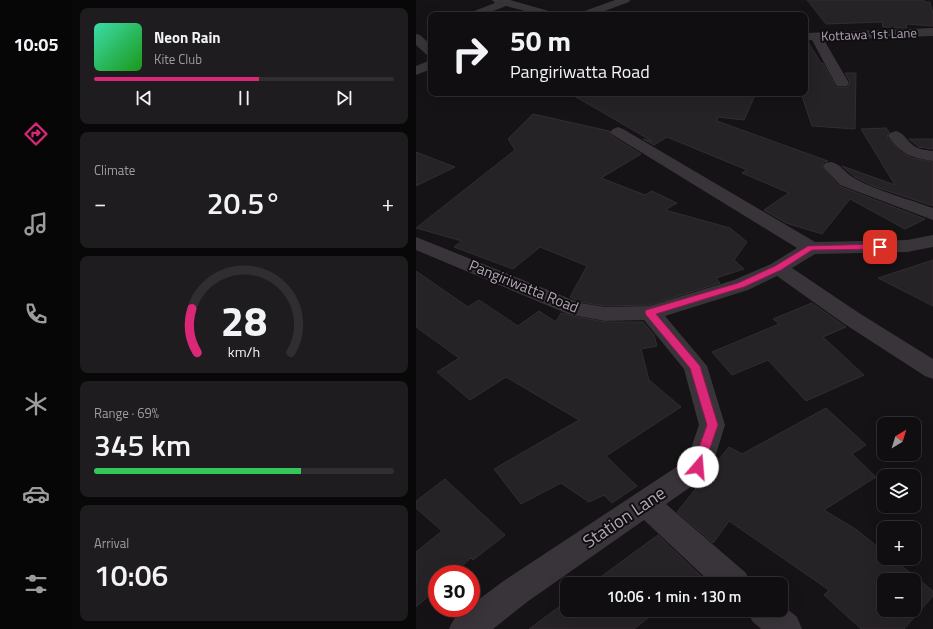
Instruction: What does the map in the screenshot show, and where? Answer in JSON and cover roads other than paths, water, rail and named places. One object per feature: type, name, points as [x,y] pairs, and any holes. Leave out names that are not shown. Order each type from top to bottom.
[{"type":"street","points":[[592,12],[625,0]]},
{"type":"street","points":[[479,12],[501,1],[541,12]]},
{"type":"street","name":"Kottawa 1st Lane","points":[[810,37],[933,32]]},
{"type":"street","points":[[810,37],[842,83]]},
{"type":"street","points":[[416,38],[428,49]]},
{"type":"street","points":[[416,71],[428,65]]},
{"type":"street","points":[[618,132],[811,248],[907,246],[933,241]]},
{"type":"street","points":[[896,136],[903,147],[917,154],[933,156]]},
{"type":"street","points":[[831,167],[846,181],[859,187],[933,214]]},
{"type":"street","name":"Pangiriwatta Road","points":[[416,243],[576,309],[605,314],[650,312],[741,285],[778,268],[811,248]]},
{"type":"street","points":[[778,268],[851,318],[933,370]]},
{"type":"street","name":"Station Lane","points":[[466,629],[516,592],[698,467],[712,425],[695,366],[650,312]]},
{"type":"street","points":[[645,503],[727,577]]},
{"type":"street","points":[[772,617],[785,629]]}]
